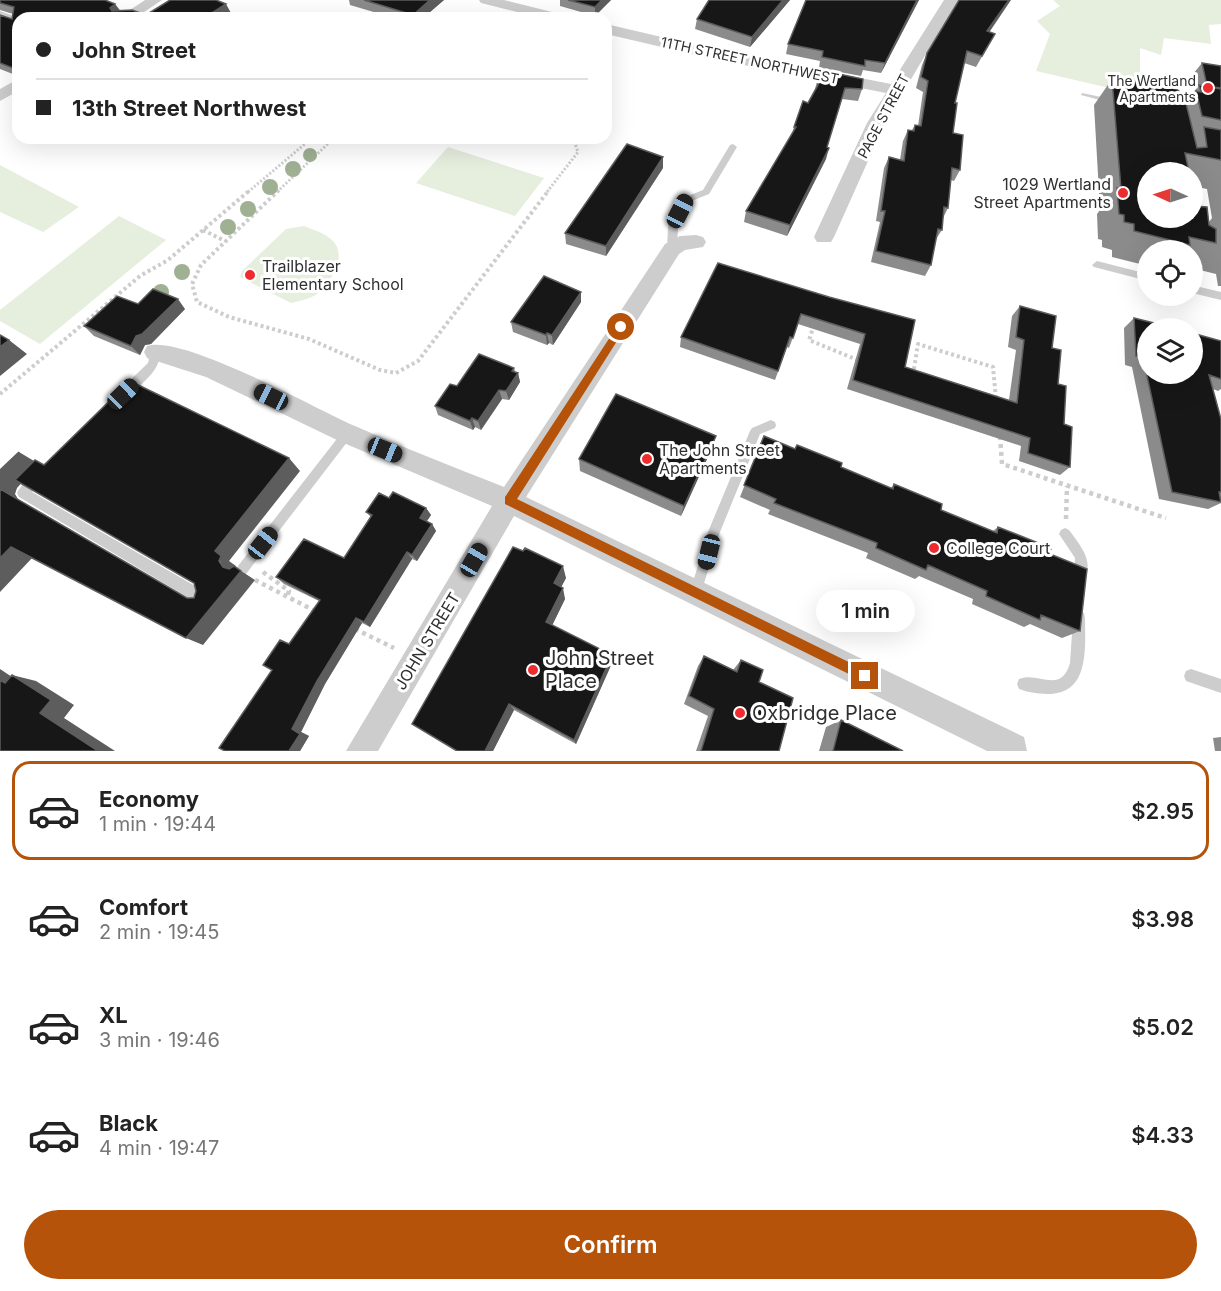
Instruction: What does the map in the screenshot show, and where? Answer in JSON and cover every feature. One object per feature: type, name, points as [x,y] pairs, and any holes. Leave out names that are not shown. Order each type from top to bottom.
[{"type":"street","points":[[135,12],[155,0]]},
{"type":"street","points":[[486,0],[535,12]]},
{"type":"street","name":"PAGE STREET","points":[[824,237],[876,123],[948,1]]},
{"type":"street","name":"11TH STREET NORTHWEST","points":[[612,30],[713,54],[894,90]]},
{"type":"street","points":[[672,249],[680,243],[696,242]]},
{"type":"street","name":"JOHN STREET","points":[[361,751],[509,501],[672,249]]},
{"type":"street","points":[[155,352],[189,360],[214,370],[347,434],[509,501],[1013,748]]},
{"type":"lane","points":[[1085,95],[1117,102]]},
{"type":"lane","points":[[672,249],[673,227],[686,200],[706,192],[733,147]]},
{"type":"lane","points":[[1097,265],[1137,275]]},
{"type":"lane","points":[[1203,292],[1221,296]]},
{"type":"lane","points":[[112,405],[153,365],[155,352]]},
{"type":"lane","points":[[696,593],[714,532],[756,431],[771,425]]},
{"type":"lane","points":[[245,566],[347,434]]},
{"type":"lane","points":[[47,468],[23,493],[204,599]]},
{"type":"lane","points":[[1024,684],[1049,690],[1066,685],[1077,668],[1081,556],[1065,534]]},
{"type":"lane","points":[[1191,676],[1221,686]]},
{"type":"path","points":[[0,394],[140,276],[168,260],[305,144]]},
{"type":"path","points":[[328,144],[201,265],[192,284],[197,302],[216,314],[249,324],[285,331],[380,370],[396,373],[418,361],[578,152],[575,144]]},
{"type":"path","points":[[203,230],[225,241]]},
{"type":"path","points":[[815,322],[809,340],[868,363]]},
{"type":"path","points":[[913,376],[918,344],[993,367],[997,402],[986,399]]},
{"type":"path","points":[[902,372],[923,379]]},
{"type":"path","points":[[999,433],[1002,464],[1166,518]]},
{"type":"path","points":[[1065,534],[1066,486]]},
{"type":"path","points":[[245,566],[289,591],[287,597]]},
{"type":"path","points":[[255,580],[318,612]]},
{"type":"path","points":[[348,626],[416,660]]},
{"type":"green space","points":[[1053,0],[1221,0],[1221,24],[1209,25],[1211,44],[1164,38],[1161,55],[1140,48],[1140,95],[1036,71],[1050,34],[1037,21],[1060,6]]},
{"type":"green space","points":[[448,147],[544,178],[515,216],[416,183]]},
{"type":"green space","points":[[0,165],[79,207],[43,232],[0,212]]},
{"type":"green space","points":[[119,216],[166,240],[40,344],[0,321],[0,310]]},
{"type":"green space","points":[[304,226],[330,238],[339,254],[332,277],[317,294],[291,303],[240,277],[242,271],[286,229]]},
{"type":"building","points":[[0,0],[105,0],[115,4],[110,8],[112,11],[138,12],[13,12],[14,7],[0,3]]},
{"type":"building","points":[[170,0],[216,0],[226,4],[213,12],[151,12]]},
{"type":"building","points":[[364,0],[430,0],[416,12],[403,12]]},
{"type":"building","points":[[568,0],[602,0],[595,7]]},
{"type":"building","points":[[709,0],[783,0],[752,37],[697,19]]},
{"type":"building","points":[[806,0],[917,0],[885,63],[865,60],[865,66],[822,57],[823,51],[788,44]]},
{"type":"building","points":[[959,0],[1009,0],[987,31],[995,34],[982,56],[967,51],[955,103],[957,103],[953,133],[963,135],[960,170],[952,168],[948,208],[944,207],[942,230],[938,229],[931,265],[876,251],[885,211],[881,211],[889,157],[904,161],[908,130],[914,131],[915,125],[921,126],[928,81],[921,77],[927,53]]},
{"type":"building","points":[[0,15],[12,19],[12,68],[0,63]]},
{"type":"building","points":[[1202,63],[1221,66],[1221,88],[1207,86]]},
{"type":"building","points":[[820,70],[863,79],[862,89],[845,88],[827,147],[829,148],[790,225],[746,211],[796,127],[794,127],[803,101],[808,103],[818,85]]},
{"type":"building","points":[[1120,77],[1176,89],[1184,95],[1197,148],[1207,147],[1204,127],[1221,130],[1221,160],[1185,153],[1187,162],[1137,162],[1137,228],[1203,228],[1203,207],[1207,207],[1209,225],[1216,229],[1216,243],[1189,237],[1189,240],[1170,240],[1134,231],[1134,224],[1124,222],[1124,215],[1119,214],[1117,188],[1121,189],[1112,79],[1120,80]]},
{"type":"building","points":[[1199,85],[1221,89],[1221,120],[1202,116],[1196,91],[1201,92]]},
{"type":"building","points":[[627,144],[663,157],[606,246],[565,233]]},
{"type":"building","points":[[718,263],[829,297],[915,320],[905,367],[1017,403],[1024,340],[1016,337],[1020,306],[1056,316],[1052,348],[1061,350],[1058,384],[1066,386],[1064,424],[1072,427],[1070,467],[1028,453],[1030,438],[853,380],[865,334],[801,314],[778,371],[681,337]]},
{"type":"building","points":[[544,276],[581,292],[552,335],[547,333],[546,335],[511,322]]},
{"type":"building","points":[[153,289],[178,299],[142,334],[136,336],[131,346],[84,326],[117,296],[138,304]]},
{"type":"building","points":[[1134,318],[1137,319],[1136,356]]},
{"type":"building","points":[[0,335],[9,340],[0,347]]},
{"type":"building","points":[[1203,336],[1221,341],[1221,379],[1209,375],[1221,419],[1221,492],[1219,492],[1221,502],[1172,492],[1149,384],[1203,384]]},
{"type":"building","points":[[479,354],[514,368],[512,371],[518,373],[506,391],[499,390],[478,421],[472,418],[470,421],[435,406],[450,384],[457,386]]},
{"type":"building","points":[[130,381],[289,458],[215,551],[221,556],[219,561],[223,567],[229,569],[234,566],[241,571],[186,638],[11,547],[0,558],[0,489],[187,598],[194,598],[196,591],[194,583],[15,480],[35,460],[44,465]]},
{"type":"building","name":"The John Street Apartments","points":[[616,394],[716,436],[684,506],[579,459]]},
{"type":"building","name":"College Court","points":[[764,436],[795,449],[797,445],[842,463],[841,467],[893,489],[894,484],[942,504],[941,510],[997,533],[998,527],[1051,548],[1050,554],[1087,569],[1080,631],[1041,615],[1040,620],[986,596],[987,591],[928,565],[926,570],[876,548],[877,543],[774,503],[776,499],[744,485]]},
{"type":"building","points":[[393,492],[426,508],[420,518],[432,524],[412,555],[407,552],[364,622],[356,618],[317,681],[292,729],[300,734],[289,751],[225,751],[219,748],[272,670],[263,665],[280,640],[289,644],[320,600],[276,577],[304,539],[344,558],[372,515],[366,512],[379,493],[389,498]]},
{"type":"building","points":[[513,547],[523,551],[525,548],[563,566],[554,583],[563,588],[546,622],[612,655],[574,740],[509,704],[485,751],[457,751],[412,724]]},
{"type":"building","name":"Oxbridge Place","points":[[704,656],[737,672],[741,660],[763,670],[759,682],[793,698],[779,751],[701,751],[714,709],[689,696]]},
{"type":"building","points":[[12,675],[51,700],[40,713],[98,751],[0,751],[0,680],[5,683]]},
{"type":"building","points":[[841,720],[903,751],[833,751]]},
{"type":"place","name":"The Wertland Apartments","points":[[1208,88]]},
{"type":"place","name":"1029 Wertland Street Apartments","points":[[1123,193]]},
{"type":"place","name":"Trailblazer Elementary School","points":[[250,275]]},
{"type":"place","name":"The John Street Apartments","points":[[647,459]]},
{"type":"place","name":"College Court","points":[[934,548]]},
{"type":"place","name":"John Street Place","points":[[533,670]]},
{"type":"place","name":"Oxbridge Place","points":[[740,713]]},
{"type":"route","points":[[621,327],[509,501],[865,676]]}]
